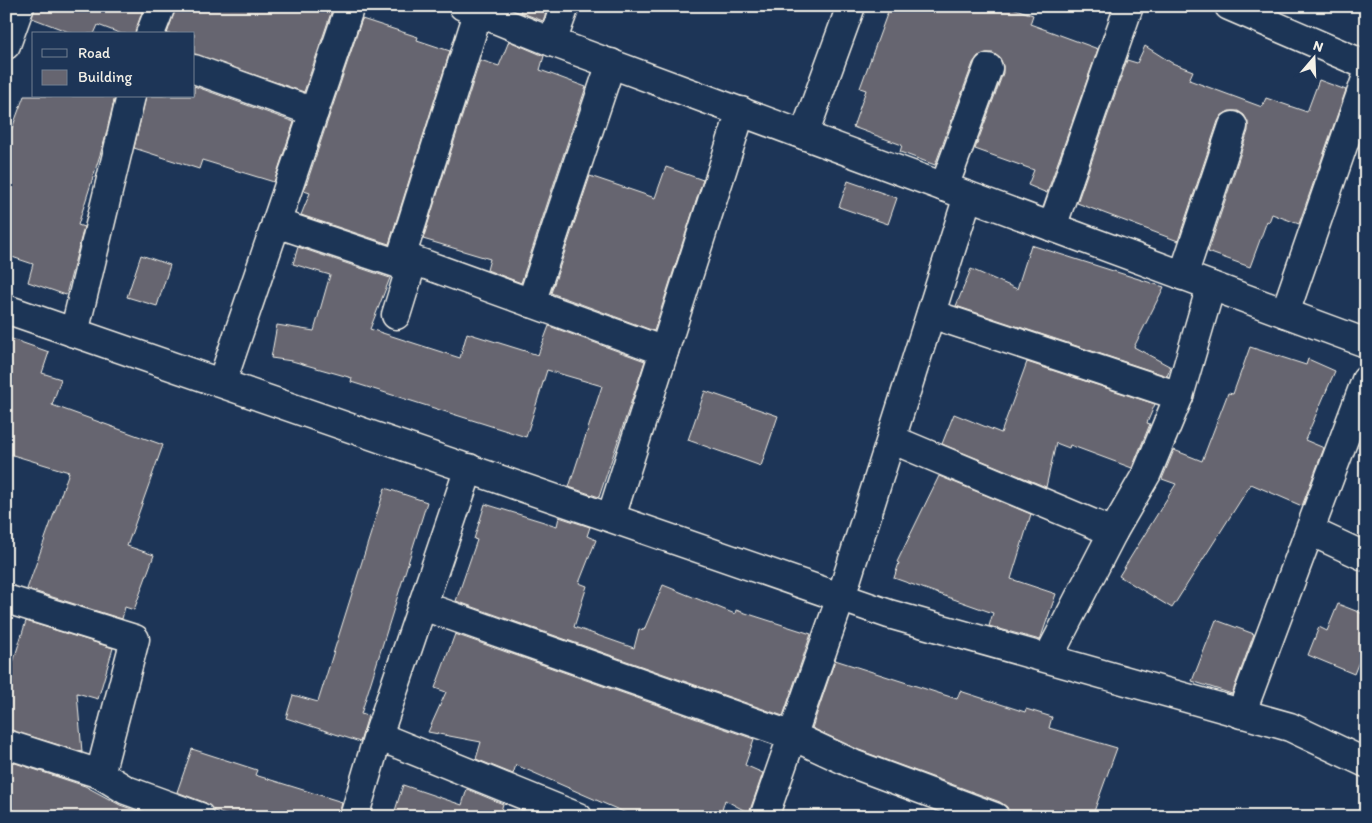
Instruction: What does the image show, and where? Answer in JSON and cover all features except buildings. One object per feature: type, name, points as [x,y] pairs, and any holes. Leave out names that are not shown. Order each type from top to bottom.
[{"type":"street","points":[[6,45],[20,6]]},
{"type":"street","points":[[151,32],[161,6]]},
{"type":"street","points":[[222,382],[350,6]]},
{"type":"street","points":[[552,42],[565,6]]},
{"type":"street","points":[[804,135],[852,6]]},
{"type":"street","points":[[1052,227],[1129,6]]},
{"type":"street","points":[[1229,6],[1366,65]]},
{"type":"street","points":[[396,315],[406,262],[471,10],[552,42],[1366,343]]},
{"type":"street","points":[[531,302],[611,63]]},
{"type":"street","points":[[764,817],[841,597],[931,314],[956,191],[988,68]]},
{"type":"street","points":[[195,69],[314,112]]},
{"type":"street","points":[[1285,313],[1366,79]]},
{"type":"street","points":[[74,333],[131,98]]},
{"type":"street","points":[[611,517],[741,111]]},
{"type":"street","points":[[1184,276],[1233,126]]},
{"type":"street","points":[[276,223],[531,302],[664,351]]},
{"type":"street","points":[[1048,658],[1113,532],[1147,473],[1178,396],[1211,286]]},
{"type":"street","points":[[6,309],[222,382],[889,614],[1290,727],[1366,763]]},
{"type":"street","points":[[931,314],[1178,396]]},
{"type":"street","points":[[1241,714],[1366,380]]},
{"type":"street","points":[[891,439],[1113,532]]},
{"type":"street","points":[[354,817],[378,736],[469,468]]},
{"type":"street","points":[[1310,531],[1366,556]]},
{"type":"street","points":[[6,599],[135,639],[100,774]]},
{"type":"street","points":[[423,606],[793,736],[853,764],[995,817]]},
{"type":"street","points":[[378,736],[578,817]]},
{"type":"street","points":[[6,744],[100,774],[126,790],[200,817]]}]
